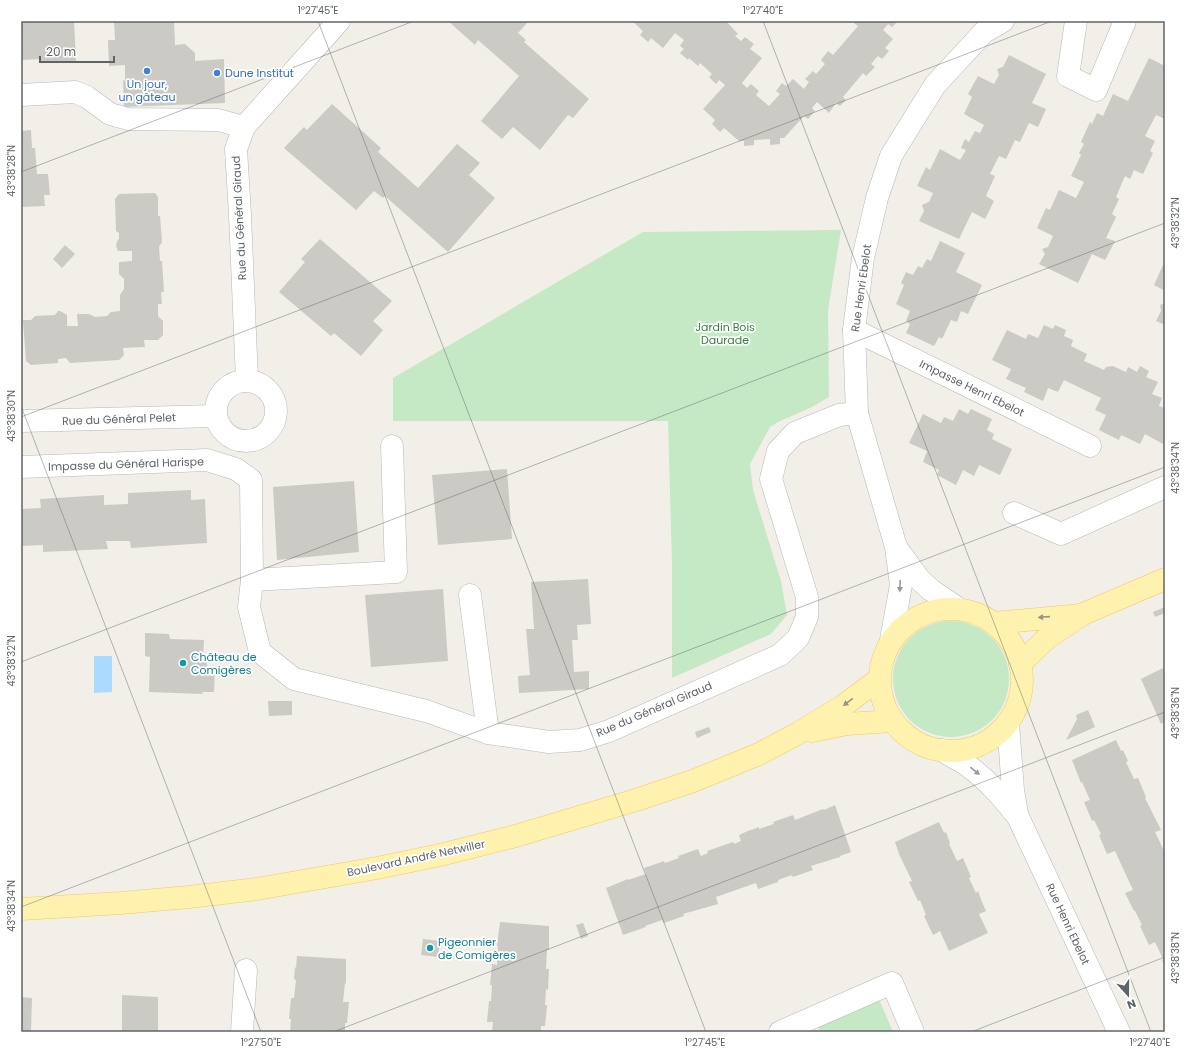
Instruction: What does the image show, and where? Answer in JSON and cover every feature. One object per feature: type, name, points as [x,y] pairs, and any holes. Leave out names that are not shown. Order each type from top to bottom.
[{"type":"main road","points":[[1020,664],[1047,638],[1083,614],[1165,579]]},
{"type":"main road","points":[[940,609],[959,609],[977,614],[993,623],[1008,636],[1020,664],[1021,688],[1014,712],[1008,723],[989,740],[978,746],[960,750],[942,750],[918,743],[900,730],[892,721],[885,708],[880,694],[879,679],[885,652],[900,630],[922,614],[940,609]]},
{"type":"main road","points":[[993,623],[1083,614]]},
{"type":"main road","name":"Boulevard André Netwiller","points":[[21,909],[121,903],[257,889],[369,870],[440,855],[512,837],[636,800],[693,781],[759,754],[795,735],[843,706],[879,679]]},
{"type":"main road","name":"Boulevard André Netwiller","points":[[795,735],[847,724],[892,721]]},
{"type":"street","name":"Rue du Général Giraud","points":[[247,380],[236,149],[244,126],[339,21]]},
{"type":"street","name":"Rue Henri Ebelot","points":[[892,640],[901,585],[896,547],[857,413],[854,330],[863,258],[877,198],[891,156],[935,85],[984,32],[1003,21]]},
{"type":"street","points":[[1076,21],[1068,76],[1096,90],[1124,21]]},
{"type":"street","points":[[21,95],[75,92],[86,97],[110,114],[128,119],[218,120],[244,126]]},
{"type":"street","name":"Impasse Henri Ebelot","points":[[854,330],[1090,446]]},
{"type":"street","points":[[238,381],[256,381],[264,385],[274,398],[277,408],[276,418],[272,427],[266,434],[258,439],[249,441],[240,440],[224,432],[219,425],[216,416],[218,398],[230,385],[238,381]]},
{"type":"street","name":"Rue du Général Giraud","points":[[251,480],[252,580],[249,607],[260,652],[294,678],[426,711],[488,733],[549,742],[580,740],[609,731],[780,655],[798,638],[807,617],[807,597],[771,479],[778,451],[795,433],[839,415],[857,413]]},
{"type":"street","name":"Rue du Général Pelet","points":[[21,422],[216,416]]},
{"type":"street","points":[[252,580],[396,572],[392,446]]},
{"type":"street","name":"Impasse du Général Harispe","points":[[21,467],[207,460],[236,469],[251,480]]},
{"type":"street","points":[[1014,513],[1061,534],[1165,487]]},
{"type":"street","name":"Rue Henri Ebelot","points":[[896,547],[920,580],[959,609]]},
{"type":"street","points":[[470,595],[488,733]]},
{"type":"street","name":"Rue Henri Ebelot","points":[[1008,723],[1013,790],[1018,817]]},
{"type":"street","name":"Rue Henri Ebelot","points":[[942,750],[968,766],[987,782],[1001,795],[1018,817],[1119,1032]]},
{"type":"street","points":[[242,1032],[246,970]]},
{"type":"street","points":[[780,1032],[892,984],[913,1032]]},
{"type":"green space","name":"Jardin Bois Daurade","points":[[841,230],[828,310],[829,397],[812,407],[770,427],[750,464],[753,490],[781,581],[787,615],[771,634],[672,678],[672,564],[668,421],[393,421],[393,378],[643,232]]},
{"type":"green space","points":[[951,621],[973,625],[992,638],[1005,657],[1009,679],[1005,701],[992,720],[973,733],[951,737],[929,733],[910,720],[897,701],[893,679],[897,657],[910,638],[929,625]]},
{"type":"green space","points":[[878,997],[893,1032],[820,1032],[816,1023]]},
{"type":"water","points":[[94,656],[112,656],[112,692],[94,693]]},
{"type":"building","points":[[21,21],[74,21],[76,61],[41,63],[41,59],[21,60]]},
{"type":"building","points":[[114,21],[174,21],[175,45],[185,44],[195,53],[195,61],[224,59],[225,103],[124,107],[123,80],[125,81],[125,65],[109,66],[108,40],[115,40]]},
{"type":"building","points":[[448,21],[529,21],[518,33],[526,40],[524,42],[589,99],[573,118],[568,115],[540,150],[513,127],[502,139],[481,121],[519,76],[478,40],[475,45]]},
{"type":"building","points":[[632,21],[726,21],[738,34],[735,36],[741,41],[745,37],[754,44],[750,49],[762,58],[742,83],[747,88],[751,84],[759,91],[756,95],[769,106],[780,94],[776,91],[782,83],[786,86],[793,79],[804,89],[809,82],[805,79],[813,71],[816,74],[825,64],[821,60],[828,51],[833,55],[858,26],[854,23],[855,21],[898,21],[892,27],[888,24],[883,30],[893,39],[885,48],[889,51],[882,59],[878,56],[871,64],[875,67],[866,76],[863,73],[843,97],[846,100],[840,106],[836,103],[829,113],[817,102],[812,108],[815,111],[808,119],[804,116],[784,138],[780,138],[780,144],[770,145],[770,139],[754,140],[754,145],[744,146],[744,141],[739,141],[724,128],[720,132],[712,124],[715,120],[703,109],[725,85],[719,80],[716,84],[709,77],[712,74],[700,63],[698,66],[689,58],[688,60],[680,53],[684,49],[680,46],[684,40],[675,33],[663,48],[651,38],[648,42],[640,35],[643,31]]},
{"type":"building","points":[[1009,55],[1046,74],[1032,103],[1046,109],[1038,127],[1029,123],[1020,142],[1015,140],[1006,159],[999,156],[990,174],[995,176],[986,196],[994,201],[985,219],[972,212],[959,239],[919,221],[924,211],[922,205],[929,202],[933,193],[917,186],[926,167],[930,170],[940,149],[960,160],[966,150],[961,148],[965,139],[969,142],[975,131],[980,133],[984,125],[964,114],[972,97],[968,94],[978,76],[994,84],[999,75],[997,69],[1003,67]]},
{"type":"building","points":[[1149,58],[1165,66],[1165,119],[1156,115],[1145,136],[1155,141],[1150,151],[1153,153],[1143,174],[1134,170],[1130,179],[1125,176],[1116,197],[1119,199],[1112,214],[1116,217],[1106,238],[1115,241],[1105,260],[1092,254],[1078,283],[1039,264],[1045,254],[1042,249],[1048,247],[1053,236],[1037,228],[1046,208],[1050,210],[1059,190],[1076,198],[1084,182],[1071,176],[1081,155],[1079,153],[1084,144],[1081,142],[1090,122],[1092,124],[1097,113],[1103,116],[1113,94],[1128,101]]},
{"type":"building","points":[[332,104],[381,148],[378,152],[418,188],[457,144],[480,163],[469,175],[495,198],[448,252],[385,196],[383,198],[374,191],[356,210],[284,148],[304,127],[307,130]]},
{"type":"building","points":[[31,130],[32,148],[35,148],[37,174],[48,174],[50,195],[44,195],[45,206],[21,207],[21,131]]},
{"type":"building","points":[[155,193],[158,197],[158,216],[160,216],[162,242],[159,247],[160,261],[162,261],[164,292],[161,292],[162,304],[158,304],[158,316],[163,321],[163,335],[158,340],[144,340],[145,347],[123,348],[124,355],[119,360],[70,363],[66,358],[58,359],[58,363],[31,365],[26,361],[23,320],[31,320],[35,316],[55,315],[58,311],[60,311],[67,315],[67,326],[78,326],[77,314],[89,314],[95,317],[107,316],[111,312],[120,311],[120,295],[124,289],[124,279],[119,274],[119,262],[132,261],[132,251],[118,251],[116,246],[119,239],[119,233],[116,231],[115,199],[119,194]]},
{"type":"building","points":[[320,239],[392,301],[373,321],[383,330],[361,356],[334,333],[331,336],[279,292],[305,262],[301,259]]},
{"type":"building","points":[[940,241],[965,253],[956,272],[982,285],[968,314],[961,311],[957,322],[951,320],[942,339],[939,337],[934,346],[906,333],[910,324],[906,321],[910,311],[896,304],[904,285],[901,283],[906,272],[913,275],[918,266],[922,268],[927,259],[931,261]]},
{"type":"building","points":[[65,245],[75,254],[62,268],[53,259]]},
{"type":"building","points":[[1163,265],[1165,266],[1165,291],[1154,285]]},
{"type":"building","points":[[1165,303],[1165,325],[1156,321],[1161,311],[1160,305]]},
{"type":"building","points":[[1044,325],[1053,329],[1055,325],[1066,330],[1064,336],[1073,340],[1071,346],[1087,354],[1084,361],[1104,370],[1106,367],[1113,366],[1126,372],[1128,367],[1137,372],[1140,366],[1149,371],[1146,377],[1158,382],[1152,394],[1162,398],[1159,406],[1165,408],[1165,440],[1163,444],[1145,434],[1140,444],[1121,435],[1119,440],[1099,430],[1106,415],[1095,410],[1101,398],[1064,380],[1058,392],[1048,388],[1043,401],[1024,392],[1026,388],[1006,379],[1011,369],[992,360],[1007,330],[1026,339],[1028,334],[1038,338]]},
{"type":"building","points":[[959,409],[968,414],[971,409],[992,419],[987,430],[994,434],[992,439],[1012,449],[1000,475],[979,465],[974,476],[963,470],[956,485],[937,475],[939,470],[923,462],[927,451],[909,443],[923,414],[941,423],[944,417],[953,421]]},
{"type":"building","points":[[507,469],[512,539],[438,545],[432,475]]},
{"type":"building","points":[[354,481],[359,552],[277,560],[273,487]]},
{"type":"building","points":[[191,490],[191,500],[205,499],[207,543],[131,548],[130,541],[106,541],[108,549],[43,552],[43,545],[21,546],[21,509],[41,508],[40,499],[104,495],[104,505],[128,504],[128,493]]},
{"type":"building","points":[[588,579],[591,624],[577,625],[578,640],[572,640],[574,672],[589,671],[589,689],[519,693],[518,676],[530,675],[526,629],[534,629],[531,582]]},
{"type":"building","points":[[443,589],[448,661],[371,667],[365,595]]},
{"type":"building","points":[[1165,607],[1165,613],[1155,617],[1153,612]]},
{"type":"building","name":"Château de Comigères","points":[[145,633],[169,634],[170,639],[204,640],[203,659],[207,658],[207,667],[215,668],[214,692],[202,692],[203,694],[149,692],[150,657],[145,656]]},
{"type":"building","points":[[1163,668],[1163,670],[1165,669],[1165,722],[1161,724],[1141,679]]},
{"type":"building","points":[[268,701],[292,701],[292,715],[269,716]]},
{"type":"building","points":[[1088,710],[1095,727],[1066,740],[1077,719],[1076,715]]},
{"type":"building","points":[[709,727],[711,732],[697,738],[695,732]]},
{"type":"building","points":[[1116,740],[1121,751],[1123,750],[1128,761],[1126,762],[1134,779],[1138,778],[1146,797],[1145,798],[1161,830],[1155,832],[1165,853],[1165,967],[1155,942],[1149,945],[1140,926],[1142,925],[1125,893],[1133,890],[1115,851],[1107,854],[1099,835],[1101,834],[1094,820],[1092,821],[1084,802],[1090,800],[1082,782],[1081,783],[1072,760]]},
{"type":"building","points":[[835,805],[851,852],[811,866],[813,870],[793,877],[792,875],[758,889],[756,883],[716,897],[718,904],[683,914],[684,916],[664,923],[662,920],[623,935],[606,888],[628,879],[646,874],[644,868],[664,861],[665,863],[679,858],[678,856],[698,849],[701,856],[708,853],[707,851],[733,842],[734,844],[741,841],[739,835],[748,831],[774,824],[773,822],[793,815],[795,820]]},
{"type":"building","points":[[939,822],[944,833],[946,832],[950,843],[949,844],[957,861],[963,858],[971,877],[969,878],[976,893],[978,891],[986,911],[979,914],[988,933],[949,951],[940,931],[933,935],[924,916],[926,915],[920,900],[918,901],[909,882],[912,881],[895,842]]},
{"type":"building","points":[[500,922],[549,926],[549,950],[547,950],[546,969],[549,969],[548,990],[546,989],[545,1005],[547,1005],[545,1026],[541,1026],[541,1032],[492,1032],[493,1022],[487,1022],[489,1001],[491,1001],[492,985],[490,985],[492,964],[497,965],[497,946]]},
{"type":"building","points":[[583,923],[588,936],[581,939],[576,925]]},
{"type":"building","name":"Pigeonnier de Comigères","points":[[423,939],[440,941],[438,957],[421,955]]},
{"type":"building","points":[[297,956],[346,959],[346,984],[345,983],[343,1002],[349,1002],[345,1032],[290,1032],[291,1019],[289,1019],[291,998],[294,998],[296,980],[294,979]]},
{"type":"building","points":[[122,995],[158,997],[158,1032],[122,1032]]},
{"type":"building","points":[[21,997],[32,998],[31,1032],[21,1032]]},
{"type":"place","name":"Un jour, un gâteau","points":[[147,71]]},
{"type":"place","name":"Dune Institut","points":[[217,73]]},
{"type":"place","name":"Château de Comigères","points":[[183,663]]},
{"type":"place","name":"Pigeonnier de Comigères","points":[[430,948]]}]
